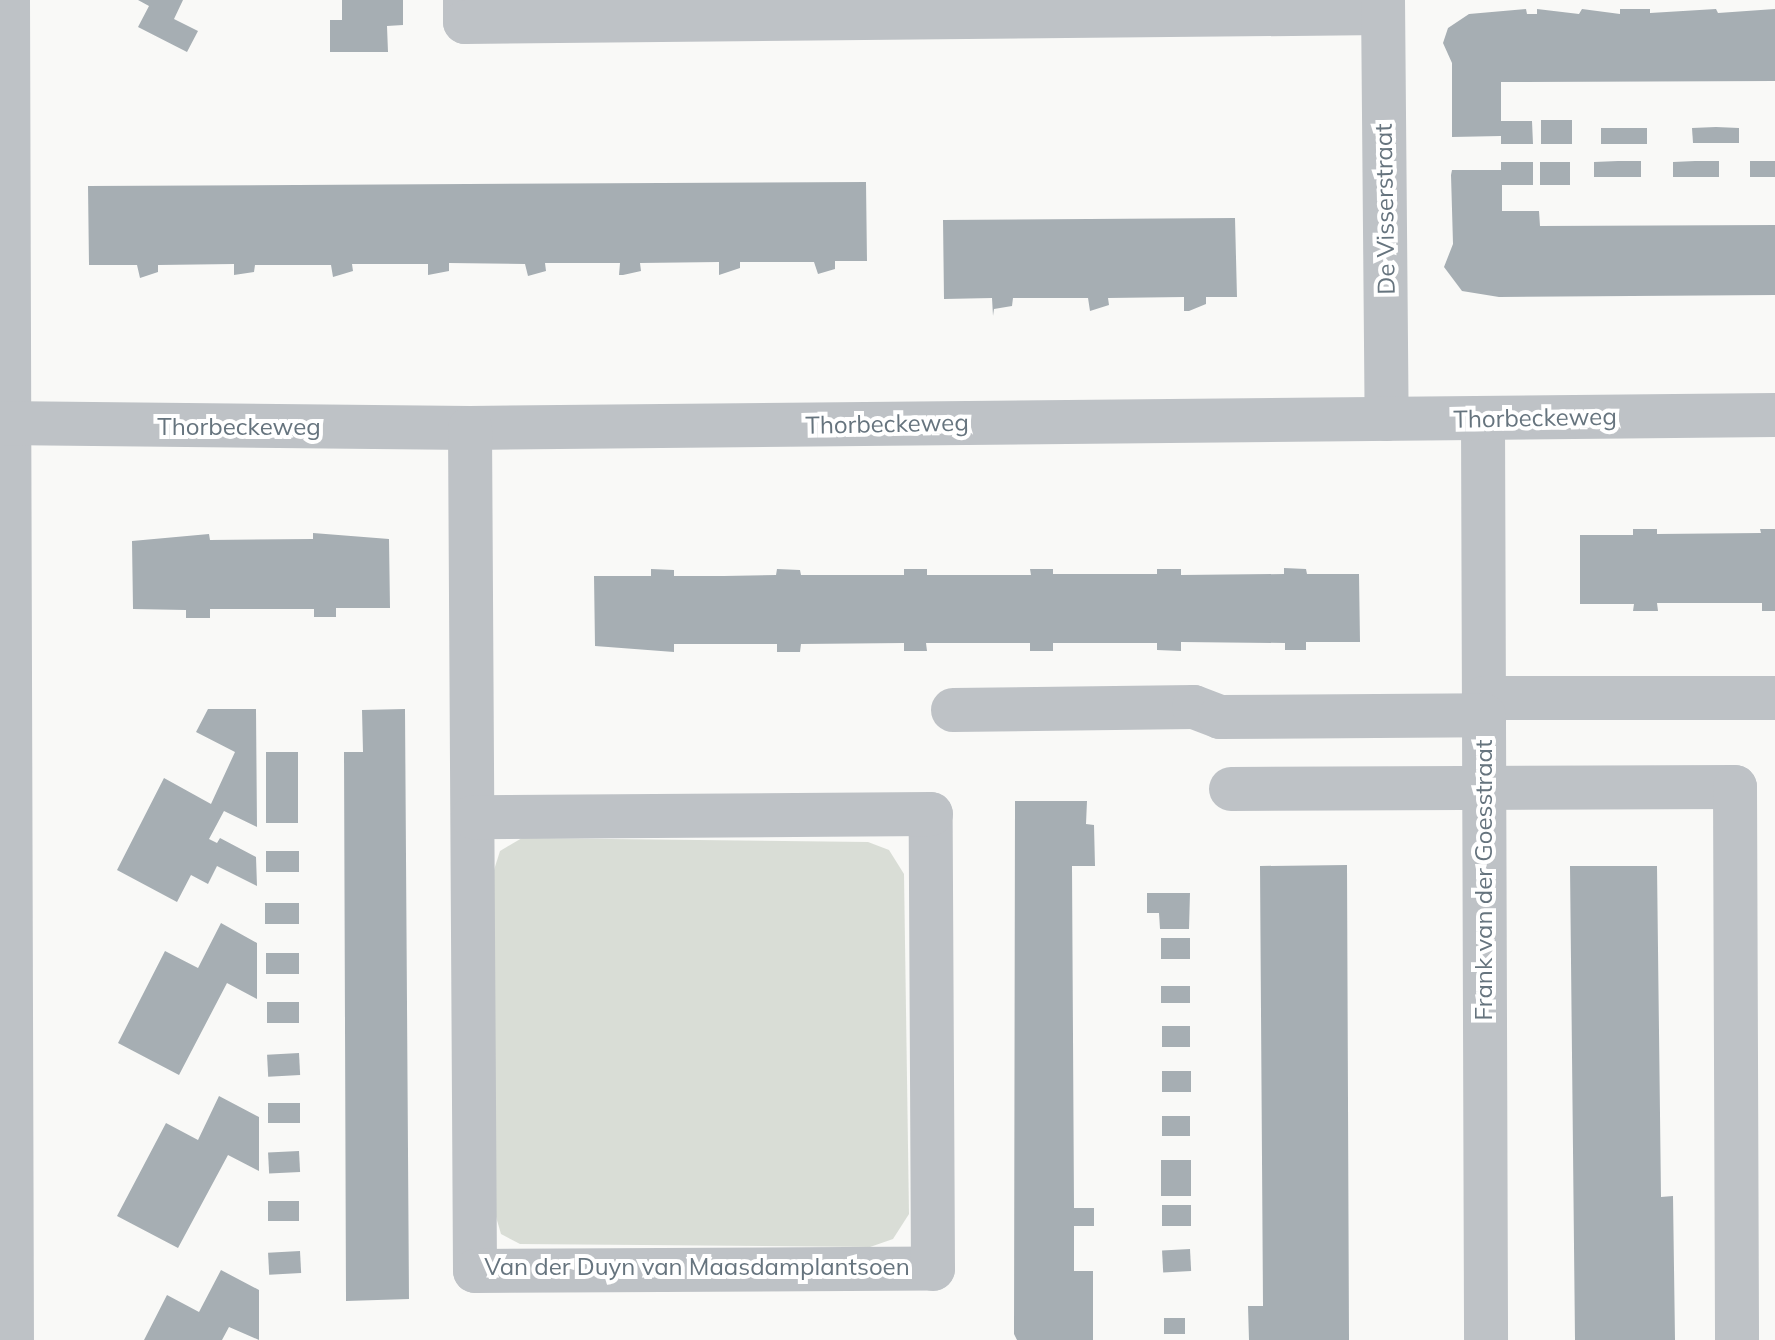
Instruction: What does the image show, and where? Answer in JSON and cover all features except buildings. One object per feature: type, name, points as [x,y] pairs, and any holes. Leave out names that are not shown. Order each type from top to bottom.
[{"type":"street","points":[[8,0],[3,423],[12,1340]]},
{"type":"street","points":[[465,0],[465,22],[919,10],[1383,7]]},
{"type":"street","name":"De Visserstraat","points":[[1383,7],[1387,419]]},
{"type":"street","name":"Thorbeckeweg","points":[[3,423],[470,428],[1775,415]]},
{"type":"street","name":"Frank van der Goesstraat","points":[[1483,419],[1486,1340]]},
{"type":"street","name":"Van der Duyn van Maasdamplantsoen","points":[[470,428],[475,1271],[933,1269],[931,814],[473,817]]},
{"type":"street","points":[[953,710],[1194,707],[1220,717],[1775,698]]},
{"type":"street","points":[[1231,789],[1735,787],[1737,1340]]},
{"type":"shaded area","points":[[522,838],[868,842],[889,850],[904,874],[909,1214],[893,1239],[870,1247],[520,1244],[501,1234],[494,1210],[494,870],[500,851]]}]
